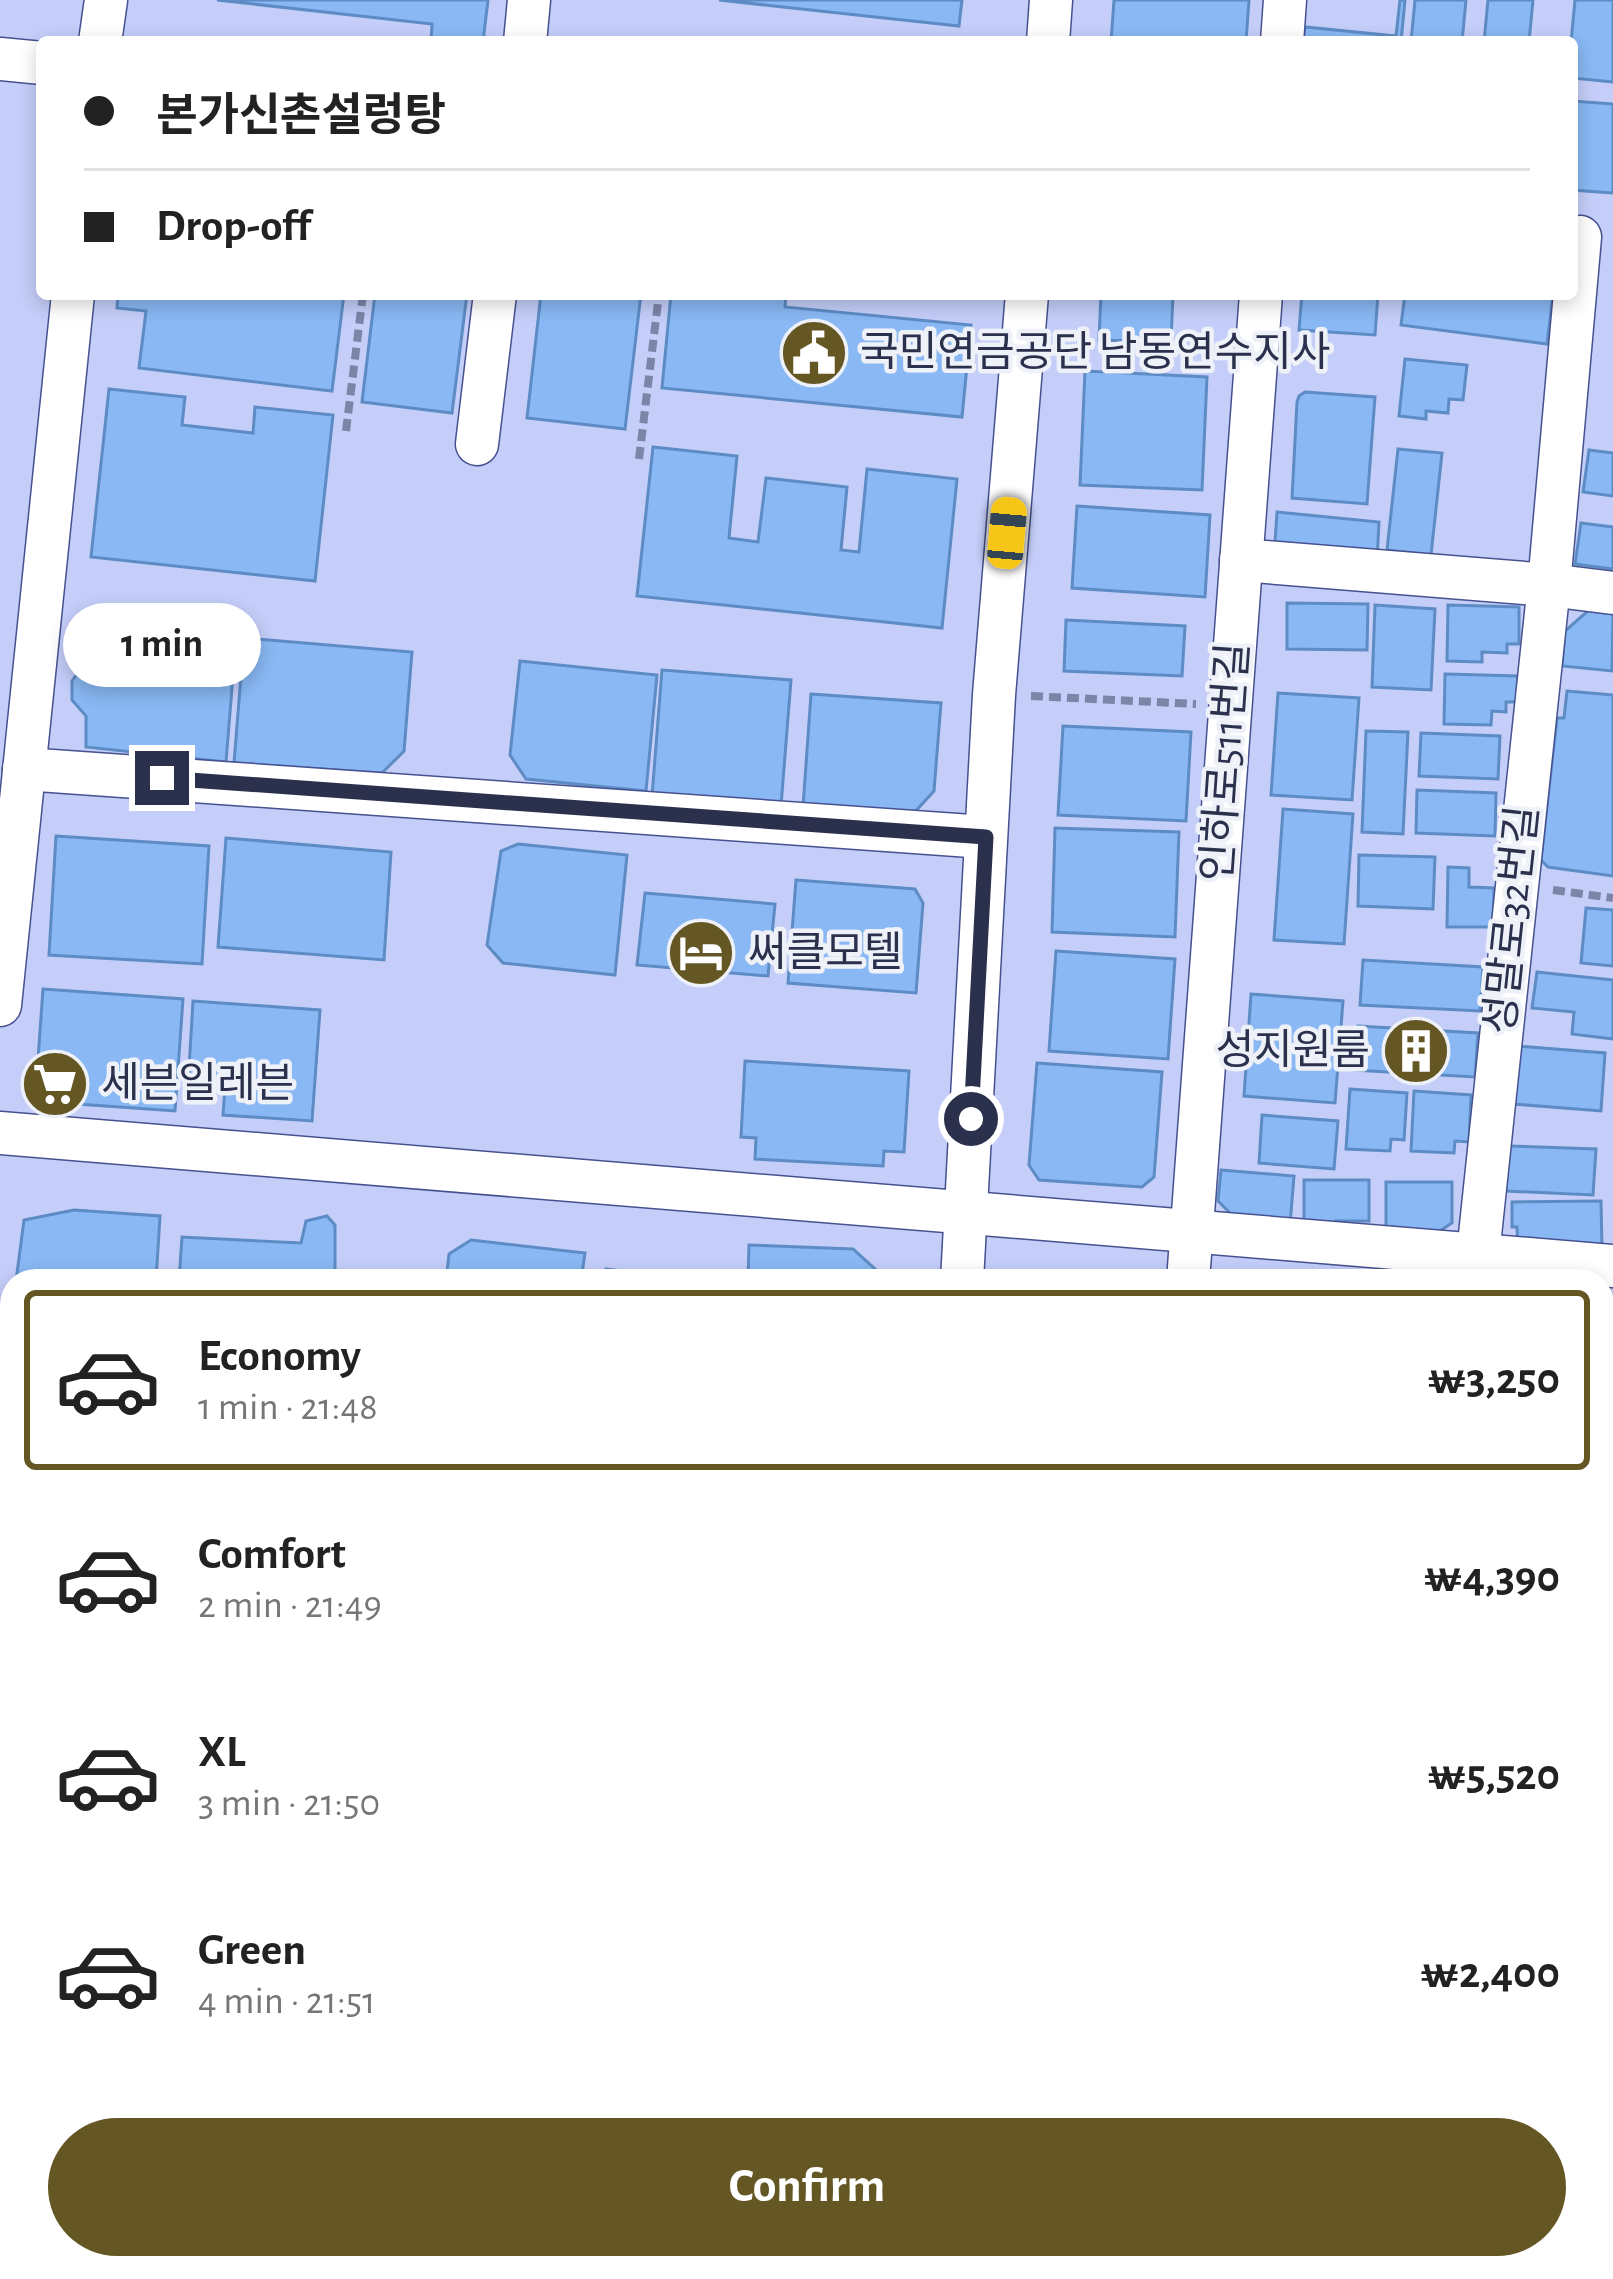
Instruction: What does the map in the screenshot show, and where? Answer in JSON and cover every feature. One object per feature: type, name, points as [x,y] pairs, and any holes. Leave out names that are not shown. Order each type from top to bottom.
[{"type":"street","points":[[101,36],[106,0]]},
{"type":"street","points":[[525,36],[530,0]]},
{"type":"street","points":[[1048,36],[1051,0]]},
{"type":"street","points":[[1282,36],[1285,0]]},
{"type":"street","points":[[0,59],[36,62]]},
{"type":"street","name":"성말로32번길","points":[[1478,1254],[1588,238]]},
{"type":"street","points":[[0,1005],[7,880],[24,769],[72,300]]},
{"type":"street","points":[[477,444],[494,300]]},
{"type":"street","points":[[963,1269],[994,694],[1027,300]]},
{"type":"street","name":"인하로511번길","points":[[1189,1269],[1261,300]]},
{"type":"street","points":[[1240,560],[1613,593]]},
{"type":"street","points":[[24,769],[986,837]]},
{"type":"street","points":[[0,1133],[1613,1265]]},
{"type":"path","points":[[346,431],[362,300]]},
{"type":"path","points":[[640,459],[658,300]]},
{"type":"path","points":[[994,694],[1230,705]]},
{"type":"path","points":[[1515,886],[1613,898]]},
{"type":"building","points":[[217,0],[488,0],[484,36],[431,36],[432,24]]},
{"type":"building","points":[[719,0],[962,0],[959,26]]},
{"type":"building","points":[[1114,0],[1249,0],[1246,36],[1111,36]]},
{"type":"building","points":[[1400,0],[1405,0],[1402,36],[1396,36]]},
{"type":"building","points":[[1415,0],[1466,0],[1463,36],[1412,36]]},
{"type":"building","points":[[1488,0],[1533,0],[1530,36],[1485,36]]},
{"type":"building","points":[[1575,0],[1613,0],[1613,82],[1578,79],[1578,36],[1572,36]]},
{"type":"building","points":[[1305,27],[1396,36],[1304,36]]},
{"type":"building","points":[[1578,101],[1613,104],[1613,193],[1578,190]]},
{"type":"building","points":[[118,300],[343,300],[332,391],[139,368],[146,311],[117,308]]},
{"type":"building","points":[[374,300],[466,300],[452,413],[362,402]]},
{"type":"building","points":[[540,300],[640,300],[625,429],[527,418]]},
{"type":"building","points":[[670,300],[786,300],[785,307],[971,325],[962,417],[662,388]]},
{"type":"building","points":[[1101,300],[1173,300],[1171,342],[1099,340]]},
{"type":"building","points":[[1302,300],[1378,300],[1375,335],[1299,330]]},
{"type":"building","points":[[1404,300],[1552,300],[1547,344],[1401,325]]},
{"type":"building","points":[[1405,359],[1467,365],[1463,400],[1449,399],[1448,413],[1426,411],[1426,419],[1399,416]]},
{"type":"building","points":[[1085,371],[1207,377],[1202,490],[1080,485]]},
{"type":"building","points":[[109,389],[185,397],[182,425],[253,433],[255,407],[333,415],[315,581],[91,557]]},
{"type":"building","points":[[1305,392],[1375,397],[1367,504],[1292,498],[1297,402]]},
{"type":"building","points":[[653,447],[737,456],[729,538],[758,542],[766,478],[847,487],[841,550],[859,552],[867,469],[957,479],[942,628],[637,596]]},
{"type":"building","points":[[1398,449],[1442,453],[1431,555],[1387,550]]},
{"type":"building","points":[[1589,450],[1613,453],[1613,496],[1583,492]]},
{"type":"building","points":[[1077,506],[1210,515],[1205,597],[1072,588]]},
{"type":"building","points":[[1277,512],[1379,522],[1377,561],[1290,554],[1275,542]]},
{"type":"building","points":[[1581,523],[1613,527],[1613,569],[1575,564]]},
{"type":"building","points":[[1287,603],[1368,604],[1367,650],[1287,649]]},
{"type":"building","points":[[1375,605],[1435,609],[1431,690],[1372,687]]},
{"type":"building","points":[[1448,605],[1519,607],[1519,644],[1507,644],[1507,653],[1482,652],[1482,662],[1447,661]]},
{"type":"building","points":[[1590,609],[1613,611],[1612,671],[1562,666],[1565,631]]},
{"type":"building","points":[[1066,620],[1185,626],[1182,676],[1064,671]]},
{"type":"building","points":[[109,629],[236,638],[226,762],[86,747],[86,716],[72,700],[72,681]]},
{"type":"building","points":[[244,638],[412,652],[404,751],[382,773],[234,763]]},
{"type":"building","points":[[520,661],[657,675],[646,791],[526,779],[510,755]]},
{"type":"building","points":[[662,670],[791,680],[781,806],[652,796]]},
{"type":"building","points":[[1445,674],[1518,676],[1517,702],[1506,702],[1506,712],[1492,711],[1491,725],[1444,724]]},
{"type":"building","points":[[1567,691],[1613,695],[1613,876],[1548,867],[1541,860],[1557,718],[1564,718]]},
{"type":"building","points":[[1278,693],[1359,698],[1352,800],[1271,795]]},
{"type":"building","points":[[811,694],[941,703],[934,791],[912,815],[803,807]]},
{"type":"building","points":[[1063,726],[1191,732],[1186,821],[1058,815]]},
{"type":"building","points":[[1366,731],[1408,732],[1403,834],[1362,832]]},
{"type":"building","points":[[1421,733],[1500,736],[1498,779],[1419,776]]},
{"type":"building","points":[[1417,790],[1496,793],[1495,836],[1416,833]]},
{"type":"building","points":[[1283,809],[1353,814],[1344,944],[1274,940]]},
{"type":"building","points":[[1055,828],[1179,832],[1175,937],[1052,932]]},
{"type":"building","points":[[56,836],[209,846],[202,964],[49,955]]},
{"type":"building","points":[[226,838],[391,852],[384,960],[218,947]]},
{"type":"building","points":[[518,844],[627,855],[615,975],[503,963],[487,945],[501,851]]},
{"type":"building","points":[[1359,855],[1435,857],[1433,909],[1358,906]]},
{"type":"building","points":[[1448,867],[1469,868],[1469,887],[1494,888],[1493,927],[1447,927]]},
{"type":"building","points":[[796,880],[915,889],[923,903],[916,993],[788,983]]},
{"type":"building","points":[[645,893],[775,904],[768,976],[637,965]]},
{"type":"building","points":[[1586,908],[1613,910],[1613,966],[1581,963]]},
{"type":"building","points":[[1056,951],[1175,959],[1168,1059],[1049,1051]]},
{"type":"building","points":[[1363,960],[1483,967],[1480,1011],[1360,1005]]},
{"type":"building","points":[[1537,972],[1613,980],[1613,1039],[1572,1034],[1574,1012],[1532,1008]]},
{"type":"building","points":[[43,989],[183,999],[175,1111],[35,1101]]},
{"type":"building","points":[[1251,994],[1343,1001],[1335,1103],[1244,1096]]},
{"type":"building","points":[[193,1001],[320,1010],[312,1121],[223,1115],[225,1088],[188,1085]]},
{"type":"building","name":"성지원룸","points":[[1358,1026],[1478,1033],[1475,1077],[1354,1070]]},
{"type":"building","points":[[1517,1046],[1605,1053],[1601,1111],[1513,1104]]},
{"type":"building","points":[[745,1061],[909,1071],[904,1152],[884,1151],[883,1166],[755,1159],[756,1138],[741,1137]]},
{"type":"building","points":[[1037,1063],[1162,1072],[1154,1177],[1142,1187],[1039,1180],[1029,1165]]},
{"type":"building","points":[[1350,1089],[1407,1093],[1404,1140],[1391,1139],[1390,1151],[1346,1149]]},
{"type":"building","points":[[1414,1091],[1471,1095],[1469,1142],[1455,1141],[1454,1153],[1411,1151]]},
{"type":"building","points":[[1262,1115],[1338,1121],[1334,1169],[1259,1163]]},
{"type":"building","points":[[1508,1146],[1596,1149],[1593,1195],[1506,1191]]},
{"type":"building","points":[[1221,1170],[1294,1176],[1290,1225],[1238,1221],[1218,1201]]},
{"type":"building","points":[[1304,1180],[1369,1180],[1369,1221],[1336,1221],[1336,1234],[1304,1234]]},
{"type":"building","points":[[1386,1182],[1452,1182],[1452,1223],[1435,1234],[1386,1233]]},
{"type":"building","points":[[1601,1201],[1602,1249],[1518,1251],[1512,1202]]},
{"type":"building","points":[[74,1210],[160,1216],[157,1269],[18,1269],[24,1220]]},
{"type":"building","points":[[327,1216],[335,1225],[335,1269],[180,1269],[182,1237],[301,1243],[306,1221]]},
{"type":"building","points":[[471,1240],[585,1253],[583,1269],[447,1269],[449,1254]]},
{"type":"building","points":[[749,1245],[853,1249],[875,1269],[748,1269]]},
{"type":"place","name":"국민연금공단 남동연수지사","points":[[814,353]]},
{"type":"place","name":"써클모텔","points":[[701,953]]},
{"type":"place","name":"성지원룸","points":[[1416,1051]]},
{"type":"place","name":"세븐일레븐","points":[[55,1084]]},
{"type":"route","points":[[162,778],[986,837],[971,1119]]}]
